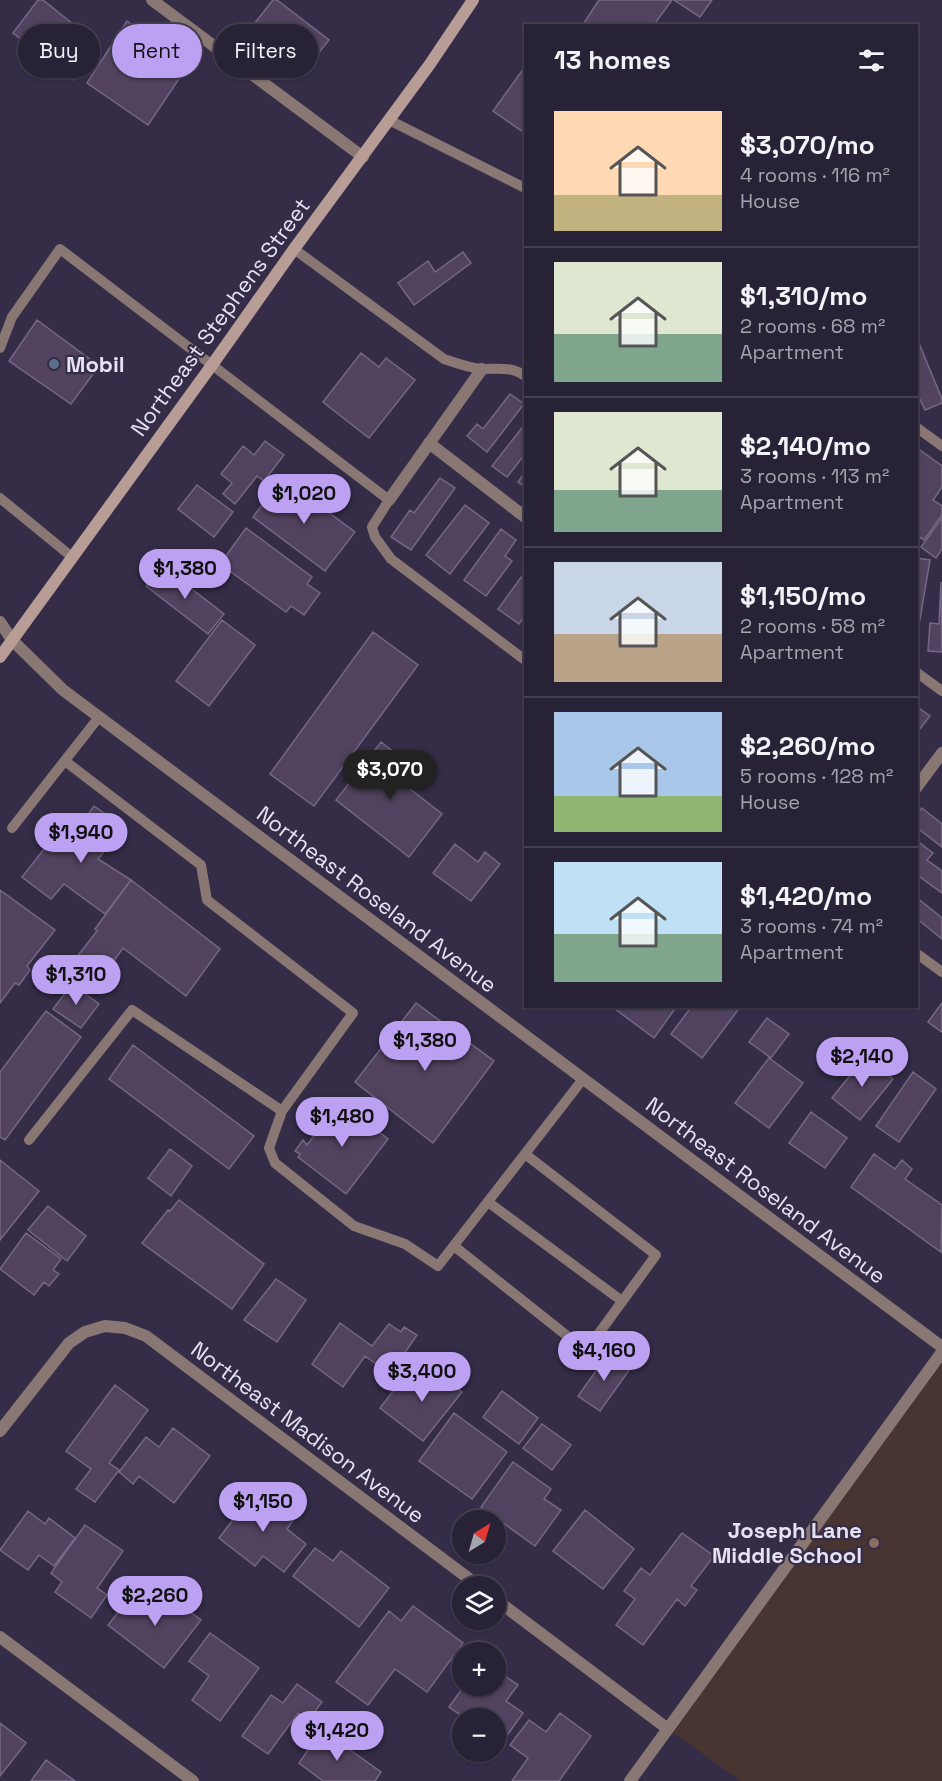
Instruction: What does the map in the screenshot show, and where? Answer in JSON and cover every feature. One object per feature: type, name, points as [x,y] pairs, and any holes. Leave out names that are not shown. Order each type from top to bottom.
[{"type":"main road","name":"Northeast Stephens Street","points":[[0,657],[430,64],[473,0]]},
{"type":"street","points":[[152,0],[363,157]]},
{"type":"street","points":[[389,500],[482,369]]},
{"type":"street","points":[[429,443],[524,516]]},
{"type":"street","name":"Northeast Roseland Avenue","points":[[0,622],[12,640],[63,690],[942,1347]]},
{"type":"street","points":[[918,785],[942,753]]},
{"type":"street","name":"Northeast Madison Avenue","points":[[0,1431],[69,1343],[85,1332],[105,1326],[125,1328],[146,1336],[465,1576]]},
{"type":"street","points":[[630,1781],[942,1352]]},
{"type":"street","points":[[506,1607],[668,1729]]},
{"type":"street","points":[[0,1637],[193,1781]]},
{"type":"lane","points":[[389,120],[524,188]]},
{"type":"lane","points":[[0,348],[12,317],[60,249],[389,500],[372,527],[375,537],[391,559],[524,659]]},
{"type":"lane","points":[[294,249],[444,359],[482,369],[503,368],[524,376]]},
{"type":"lane","points":[[918,428],[942,446]]},
{"type":"lane","points":[[0,498],[72,557]]},
{"type":"lane","points":[[918,673],[942,691]]},
{"type":"lane","points":[[12,828],[99,717]]},
{"type":"lane","points":[[65,761],[201,865],[207,900],[353,1013],[282,1111],[269,1148],[274,1163],[354,1226],[405,1244],[438,1266],[584,1079]]},
{"type":"lane","points":[[918,954],[942,972]]},
{"type":"lane","points":[[29,1140],[132,1010],[282,1111]]},
{"type":"lane","points":[[454,1246],[586,1351],[656,1255],[525,1154]]},
{"type":"lane","points":[[488,1202],[622,1301]]},
{"type":"shaded area","name":"Joseph Lane Middle School","points":[[942,1356],[942,1781],[741,1781],[668,1729]]},
{"type":"building","points":[[38,0],[43,0],[73,24],[20,24]]},
{"type":"building","points":[[273,0],[277,0],[308,24],[254,24]]},
{"type":"building","points":[[599,0],[672,0],[654,24],[583,24]]},
{"type":"building","points":[[674,0],[712,0],[700,17]]},
{"type":"building","points":[[18,26],[18,37],[13,33]]},
{"type":"building","points":[[318,32],[329,40],[318,54]]},
{"type":"building","points":[[112,44],[112,78],[180,78],[148,125],[87,83],[90,78],[100,78],[100,63]]},
{"type":"building","points":[[524,68],[523,132],[493,111]]},
{"type":"building","points":[[463,252],[471,263],[414,305],[398,283],[428,261],[435,272]]},
{"type":"building","name":"Mobil","points":[[37,320],[99,366],[71,404],[9,361]]},
{"type":"building","points":[[918,341],[942,399],[942,403],[925,410],[918,395]]},
{"type":"building","points":[[361,353],[379,367],[386,358],[415,380],[369,438],[323,402]]},
{"type":"building","points":[[510,394],[524,404],[487,452],[467,436],[477,424],[483,429]]},
{"type":"building","points":[[524,425],[524,455],[507,477],[492,466]]},
{"type":"building","points":[[265,441],[284,455],[264,481],[257,476],[235,504],[223,494],[232,483],[221,474],[243,446],[254,455]]},
{"type":"building","points":[[920,450],[942,466],[942,487],[933,500],[942,506],[942,515],[924,540],[918,536],[918,452]]},
{"type":"building","points":[[524,473],[524,486],[518,482]]},
{"type":"building","points":[[282,478],[355,532],[325,571],[253,517]]},
{"type":"building","points":[[440,478],[455,488],[411,550],[391,537],[410,510],[414,513]]},
{"type":"building","points":[[197,485],[233,512],[214,537],[178,509]]},
{"type":"building","points":[[465,505],[489,523],[450,574],[426,555]]},
{"type":"building","points":[[942,518],[942,549],[936,558],[921,547]]},
{"type":"building","points":[[246,528],[312,577],[307,584],[320,593],[304,615],[291,606],[286,612],[220,564]]},
{"type":"building","points":[[501,529],[516,540],[505,556],[512,561],[486,596],[464,580]]},
{"type":"building","points":[[918,558],[930,560],[918,625]]},
{"type":"building","points":[[161,565],[224,614],[208,634],[146,586]]},
{"type":"building","points":[[524,573],[524,616],[519,624],[498,609]]},
{"type":"building","points":[[941,582],[942,652],[928,651],[930,623],[939,624]]},
{"type":"building","points":[[222,620],[255,645],[209,706],[176,681]]},
{"type":"building","points":[[373,632],[418,665],[314,806],[270,774]]},
{"type":"building","points":[[918,707],[930,716],[918,729]]},
{"type":"building","points":[[381,742],[417,770],[405,785],[442,814],[409,857],[336,800]]},
{"type":"building","points":[[94,806],[124,827],[98,859],[131,880],[105,914],[64,884],[51,899],[22,877],[55,835],[67,844]]},
{"type":"building","points":[[922,808],[942,824],[942,847],[918,829],[918,813]]},
{"type":"building","points":[[918,842],[933,853],[927,860],[942,871],[942,893],[918,875]]},
{"type":"building","points":[[455,844],[478,862],[485,852],[500,864],[471,901],[433,873]]},
{"type":"building","points":[[131,880],[220,949],[186,996],[123,948],[91,992],[65,972],[97,931],[95,929]]},
{"type":"building","points":[[0,890],[55,930],[27,966],[30,970],[19,985],[15,983],[0,1003]]},
{"type":"building","points":[[918,899],[942,918],[942,939],[918,920]]},
{"type":"building","points":[[72,984],[99,1004],[81,1028],[53,1009]]},
{"type":"building","points":[[416,1003],[494,1061],[433,1143],[355,1082]]},
{"type":"building","points":[[942,1003],[942,1032],[928,1022]]},
{"type":"building","points":[[614,1008],[676,1008],[654,1038]]},
{"type":"building","points":[[690,1008],[740,1008],[702,1058],[671,1034]]},
{"type":"building","points":[[46,1011],[81,1037],[5,1140],[0,1137],[0,1072]]},
{"type":"building","points":[[767,1018],[789,1034],[771,1058],[749,1042]]},
{"type":"building","points":[[133,1045],[254,1136],[229,1169],[109,1079]]},
{"type":"building","points":[[865,1057],[893,1079],[860,1120],[832,1098]]},
{"type":"building","points":[[769,1058],[803,1083],[769,1128],[735,1103]]},
{"type":"building","points":[[913,1072],[936,1089],[899,1142],[876,1126]]},
{"type":"building","points":[[340,1102],[388,1139],[346,1194],[298,1157],[300,1154],[295,1151],[303,1140],[307,1145]]},
{"type":"building","points":[[811,1112],[847,1138],[825,1168],[789,1143]]},
{"type":"building","points":[[170,1149],[192,1166],[171,1196],[148,1178]]},
{"type":"building","points":[[874,1154],[895,1169],[902,1160],[912,1169],[905,1179],[942,1205],[941,1252],[851,1187]]},
{"type":"building","points":[[0,1160],[39,1191],[0,1240]]},
{"type":"building","points":[[179,1200],[264,1264],[232,1309],[142,1243],[168,1210],[170,1211]]},
{"type":"building","points":[[48,1206],[86,1236],[67,1261],[28,1230]]},
{"type":"building","points":[[26,1233],[61,1259],[53,1270],[59,1274],[49,1286],[44,1282],[34,1295],[0,1269]]},
{"type":"building","points":[[276,1279],[306,1300],[277,1342],[244,1320]]},
{"type":"building","points":[[340,1323],[372,1346],[389,1324],[401,1332],[404,1327],[417,1335],[390,1374],[365,1356],[343,1387],[312,1364]]},
{"type":"building","points":[[608,1354],[630,1369],[600,1411],[578,1396]]},
{"type":"building","points":[[429,1366],[462,1392],[423,1441],[380,1408],[400,1382],[410,1390]]},
{"type":"building","points":[[115,1385],[148,1410],[109,1463],[119,1470],[95,1502],[76,1489],[91,1469],[66,1451]]},
{"type":"building","points":[[502,1391],[538,1418],[519,1444],[483,1417]]},
{"type":"building","points":[[454,1413],[507,1452],[472,1499],[419,1461]]},
{"type":"building","points":[[542,1424],[571,1445],[552,1470],[523,1448]]},
{"type":"building","points":[[173,1428],[210,1456],[174,1503],[139,1476],[133,1484],[119,1472],[146,1437],[159,1447]]},
{"type":"building","points":[[513,1462],[551,1489],[544,1499],[561,1510],[535,1546],[506,1525],[506,1510],[485,1510],[481,1507]]},
{"type":"building","points":[[257,1488],[295,1518],[287,1529],[306,1544],[284,1572],[263,1556],[255,1566],[219,1538]]},
{"type":"building","points":[[585,1510],[634,1549],[603,1589],[553,1551]]},
{"type":"building","points":[[28,1511],[45,1524],[49,1518],[75,1538],[54,1566],[39,1555],[28,1570],[0,1550]]},
{"type":"building","points":[[85,1525],[123,1551],[97,1588],[107,1595],[91,1618],[55,1592],[62,1582],[51,1573]]},
{"type":"building","points":[[682,1533],[714,1556],[691,1586],[697,1590],[685,1606],[677,1599],[643,1645],[616,1625],[635,1599],[624,1591],[641,1568],[650,1575]]},
{"type":"building","points":[[315,1548],[333,1561],[341,1551],[389,1588],[359,1627],[293,1576]]},
{"type":"building","points":[[134,1592],[158,1611],[169,1596],[201,1620],[164,1668],[108,1625]]},
{"type":"building","points":[[413,1606],[462,1642],[452,1642],[452,1658],[427,1692],[395,1669],[368,1705],[336,1682],[389,1611],[401,1621]]},
{"type":"building","points":[[210,1633],[259,1668],[220,1721],[192,1700],[209,1676],[189,1661]]},
{"type":"building","points":[[506,1677],[518,1685],[506,1701],[523,1713],[506,1737],[506,1708],[452,1709],[449,1707],[457,1696],[506,1696]]},
{"type":"building","points":[[297,1684],[322,1702],[308,1721],[298,1713],[268,1754],[242,1736],[271,1695],[283,1703]]},
{"type":"building","points":[[560,1713],[591,1736],[559,1781],[512,1781],[528,1758],[510,1745],[529,1720],[546,1732]]},
{"type":"building","points":[[0,1723],[26,1743],[0,1776]]},
{"type":"building","points":[[322,1730],[381,1772],[375,1781],[323,1781],[299,1763]]},
{"type":"building","points":[[46,1760],[75,1781],[31,1781]]},
{"type":"place","name":"Mobil","points":[[54,364]]},
{"type":"place","name":"Joseph Lane Middle School","points":[[874,1543]]}]
